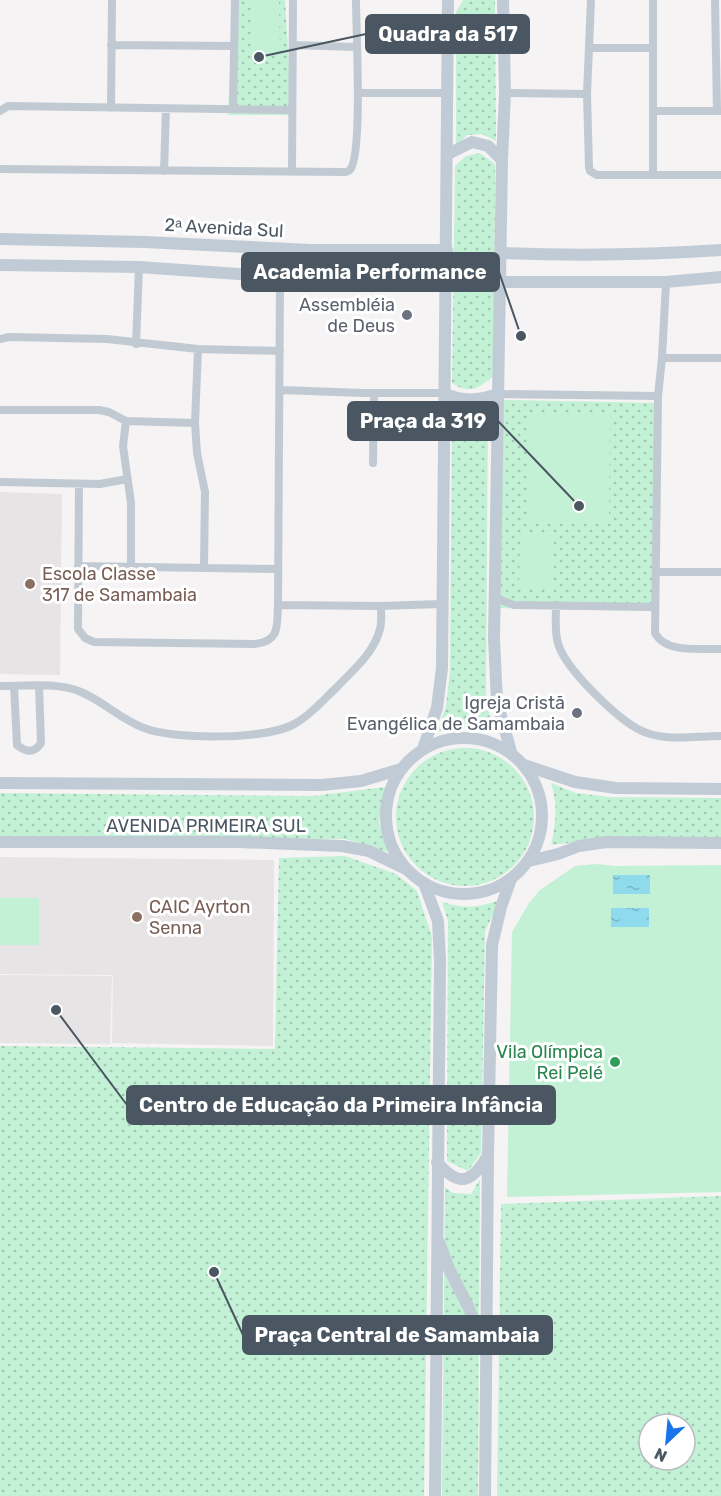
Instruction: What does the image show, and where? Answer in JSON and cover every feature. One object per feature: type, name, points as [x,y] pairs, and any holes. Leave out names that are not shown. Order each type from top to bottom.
[{"type":"main road","points":[[423,749],[437,708],[442,668],[448,0]]},
{"type":"main road","points":[[503,0],[505,93],[494,639],[497,701],[511,752]]},
{"type":"main road","points":[[447,154],[472,142],[488,146],[502,160]]},
{"type":"main road","name":"2ᵃ Avenida Sul","points":[[0,239],[145,242],[310,250],[447,250]]},
{"type":"main road","points":[[501,253],[591,256],[721,250]]},
{"type":"main road","points":[[0,266],[139,267],[280,277],[447,278]]},
{"type":"main road","points":[[500,282],[666,282],[721,277]]},
{"type":"main road","points":[[444,393],[456,399],[471,400],[484,399],[498,394]]},
{"type":"main road","points":[[467,737],[490,742],[511,752],[524,765],[539,792],[543,822],[538,842],[529,861],[511,879],[492,890],[471,894],[447,892],[424,883],[407,869],[395,853],[388,835],[386,812],[390,789],[401,769],[423,749],[444,740],[467,737]]},
{"type":"main road","points":[[524,765],[575,782],[616,788],[721,789]]},
{"type":"main road","points":[[0,783],[322,785],[361,781],[401,769]]},
{"type":"main road","name":"AVENIDA PRIMEIRA SUL","points":[[0,842],[238,842],[342,846],[369,851],[407,869]]},
{"type":"main road","points":[[529,861],[579,846],[606,842],[721,843]]},
{"type":"main road","points":[[485,1496],[492,945],[501,907],[511,879]]},
{"type":"main road","points":[[424,883],[438,921],[440,961],[435,1496]]},
{"type":"main road","points":[[437,1162],[448,1175],[462,1180],[471,1178],[488,1155]]},
{"type":"main road","points":[[436,1235],[449,1269],[469,1308],[486,1355]]},
{"type":"street","points":[[111,108],[112,0]]},
{"type":"street","points":[[233,108],[235,0]]},
{"type":"street","points":[[292,172],[293,0]]},
{"type":"street","points":[[0,170],[346,172],[350,170],[355,159],[358,93],[356,0]]},
{"type":"street","points":[[591,0],[587,94],[590,171],[597,175],[721,175]]},
{"type":"street","points":[[653,0],[654,174]]},
{"type":"street","points":[[653,111],[719,111],[715,0]]},
{"type":"street","points":[[111,45],[234,46]]},
{"type":"street","points":[[293,45],[356,47]]},
{"type":"street","points":[[590,48],[653,48]]},
{"type":"street","points":[[358,93],[447,93]]},
{"type":"street","points":[[505,93],[587,94]]},
{"type":"street","points":[[0,111],[8,106],[291,110]]},
{"type":"street","points":[[164,171],[166,109]]},
{"type":"street","points":[[136,344],[139,267]]},
{"type":"street","points":[[79,484],[78,629],[85,638],[94,642],[264,643],[276,633],[280,277]]},
{"type":"street","points":[[666,282],[658,396],[655,633],[664,644],[674,647],[721,648]]},
{"type":"street","points":[[0,339],[9,337],[74,338],[198,349],[280,351]]},
{"type":"street","points":[[198,349],[195,423],[197,453],[205,492],[204,567]]},
{"type":"street","points":[[662,358],[721,358]]},
{"type":"street","points":[[280,390],[444,393]]},
{"type":"street","points":[[373,463],[374,393]]},
{"type":"street","points":[[498,394],[658,396]]},
{"type":"street","points":[[0,410],[99,410],[109,412],[126,421],[195,423]]},
{"type":"street","points":[[126,421],[123,446],[132,503],[131,567]]},
{"type":"street","points":[[0,482],[100,484],[127,479]]},
{"type":"street","points":[[78,566],[278,568]]},
{"type":"street","points":[[657,572],[721,572]]},
{"type":"street","points":[[495,598],[514,605],[655,607]]},
{"type":"street","points":[[278,605],[441,604]]},
{"type":"street","points":[[495,612],[514,605]]},
{"type":"street","points":[[556,605],[560,649],[585,681],[621,718],[648,734],[667,737],[721,736]]},
{"type":"street","points":[[0,686],[67,688],[83,692],[124,720],[169,735],[208,736],[273,732],[295,724],[313,711],[358,666],[370,650],[380,629],[381,606]]},
{"type":"street","points":[[14,686],[17,744],[23,750],[30,752],[37,749],[41,743],[39,686]]},
{"type":"shaded area","name":"Escola Classe 317 de Samambaia","points":[[0,492],[62,494],[60,675],[0,674]]},
{"type":"shaded area","name":"CAIC Ayrton Senna","points":[[0,857],[274,860],[273,1046],[112,1043],[113,975],[0,974]]},
{"type":"shaded area","points":[[0,975],[112,976],[110,1044],[0,1043]]},
{"type":"green space","points":[[233,0],[285,0],[292,115],[228,115]]},
{"type":"green space","points":[[252,0],[279,0],[280,53],[252,53]]},
{"type":"green space","points":[[463,0],[495,0],[496,141],[482,134],[467,135],[456,147],[456,12]]},
{"type":"green space","points":[[480,153],[495,164],[494,376],[479,387],[464,389],[452,383],[455,166],[466,156]]},
{"type":"green space","points":[[452,400],[471,409],[488,400],[486,706],[497,732],[458,727],[437,732],[446,706],[450,672]]},
{"type":"green space","points":[[503,400],[659,403],[655,611],[500,608]]},
{"type":"green space","points":[[529,413],[610,414],[609,521],[528,520]]},
{"type":"green space","points":[[520,535],[554,536],[553,588],[519,587]]},
{"type":"green space","points":[[465,748],[491,753],[514,768],[529,791],[534,817],[529,843],[514,866],[491,881],[465,886],[439,881],[416,866],[401,843],[396,817],[401,791],[416,768],[439,753]]},
{"type":"green space","points":[[551,783],[576,793],[610,797],[721,798],[721,838],[603,839],[551,845],[556,814]]},
{"type":"green space","points":[[385,787],[379,823],[388,852],[345,839],[0,836],[0,793],[313,796]]},
{"type":"green space","points":[[345,856],[396,874],[417,891],[432,937],[424,1496],[0,1496],[0,1046],[275,1049],[279,858]]},
{"type":"green space","name":"Vila Olímpica Rei Pelé","points":[[596,864],[616,866],[721,865],[721,1192],[507,1197],[512,932],[529,903],[540,890],[575,866]]},
{"type":"green space","points":[[0,898],[39,898],[39,945],[0,945]]},
{"type":"green space","points":[[500,900],[485,931],[481,1153],[468,1171],[447,1161],[448,921],[442,902],[471,907]]},
{"type":"green space","points":[[480,1179],[478,1496],[442,1496],[445,1187],[453,1193],[471,1194]]},
{"type":"green space","points":[[721,1196],[721,1496],[497,1496],[501,1204]]},
{"type":"water","points":[[613,875],[650,875],[650,894],[613,894]]},
{"type":"water","points":[[611,908],[649,908],[649,927],[611,927]]},
{"type":"place","name":"Quadra da 517","points":[[259,57]]},
{"type":"place","name":"Assembléia de Deus","points":[[407,315]]},
{"type":"place","name":"Academia Performance","points":[[521,336]]},
{"type":"place","name":"Praça da 319","points":[[579,506]]},
{"type":"place","name":"Escola Classe 317 de Samambaia","points":[[30,584]]},
{"type":"place","name":"Igreja Cristã Evangélica de Samambaia","points":[[577,713]]},
{"type":"place","name":"CAIC Ayrton Senna","points":[[137,917]]},
{"type":"place","name":"Centro de Educação da Primeira Infância","points":[[56,1010]]},
{"type":"place","name":"Vila Olímpica Rei Pelé","points":[[615,1062]]},
{"type":"place","name":"Praça Central de Samambaia","points":[[214,1272]]}]
